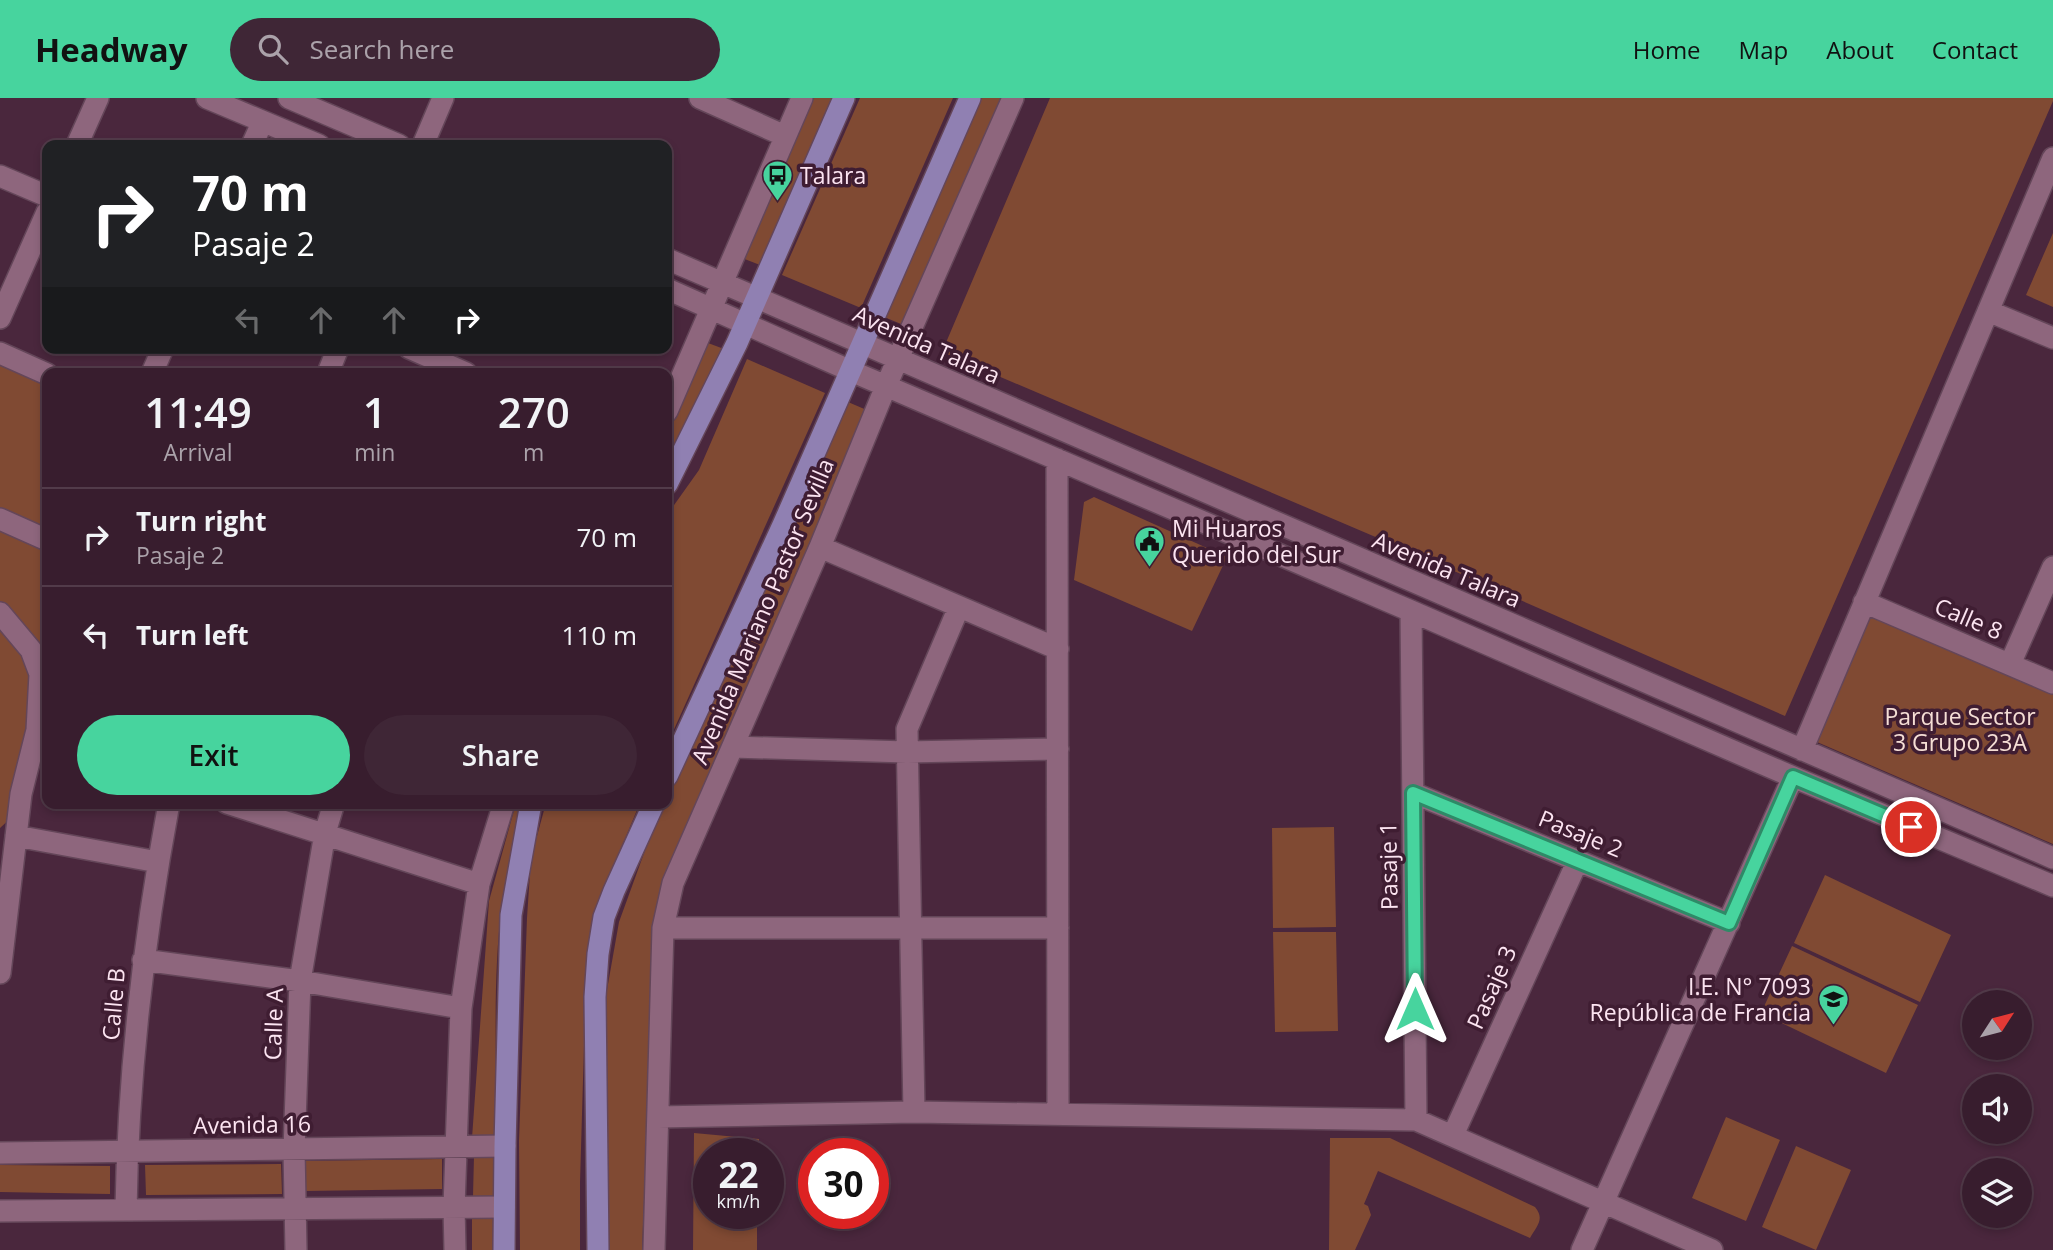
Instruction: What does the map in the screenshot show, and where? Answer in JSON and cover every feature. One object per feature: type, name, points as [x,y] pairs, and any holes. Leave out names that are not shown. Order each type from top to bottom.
[{"type":"main road","points":[[672,474],[746,323],[844,98]]},
{"type":"main road","name":"Avenida Mariano Pastor Sevilla","points":[[672,765],[783,525],[970,98]]},
{"type":"main road","points":[[504,1250],[511,915],[530,809]]},
{"type":"main road","points":[[598,1250],[595,997],[598,954],[604,917],[651,809]]},
{"type":"street","points":[[79,140],[98,98]]},
{"type":"street","points":[[207,98],[306,140]]},
{"type":"street","points":[[289,98],[387,140]]},
{"type":"street","points":[[425,140],[443,98]]},
{"type":"street","points":[[700,98],[785,136]]},
{"type":"street","points":[[672,399],[802,98]]},
{"type":"street","name":"Avenida Mariano Pastor Sevilla","points":[[654,1250],[663,928],[673,883],[1013,98]]},
{"type":"street","points":[[254,140],[262,123]]},
{"type":"street","points":[[1802,750],[2051,170]]},
{"type":"street","points":[[0,176],[42,194]]},
{"type":"street","points":[[0,318],[42,223]]},
{"type":"street","name":"Avenida Talara","points":[[672,261],[2053,858]]},
{"type":"street","points":[[672,291],[850,371],[1793,777],[2053,886]]},
{"type":"street","points":[[1989,311],[2053,338]]},
{"type":"street","points":[[0,353],[42,372]]},
{"type":"street","points":[[423,354],[455,368]]},
{"type":"street","points":[[1057,459],[1058,1114]]},
{"type":"street","points":[[0,519],[42,538]]},
{"type":"street","points":[[820,548],[1058,649]]},
{"type":"street","points":[[2010,664],[2053,567]]},
{"type":"street","name":"Calle 8","points":[[1864,602],[2053,683]]},
{"type":"street","points":[[914,1112],[907,729],[959,607]]},
{"type":"street","name":"Pasaje 1","points":[[1411,611],[1416,1120]]},
{"type":"street","points":[[0,613],[31,650],[40,674],[37,730],[21,794],[0,973]]},
{"type":"street","points":[[733,747],[907,752],[1058,749]]},
{"type":"street","points":[[1582,1250],[1793,777]]},
{"type":"street","name":"Pasaje 2","points":[[1413,793],[1729,923]]},
{"type":"street","name":"Calle B","points":[[126,1210],[127,1152],[143,960],[168,809]]},
{"type":"street","points":[[247,809],[479,884]]},
{"type":"street","name":"Calle A","points":[[296,1250],[294,1150],[300,981],[325,833],[332,809]]},
{"type":"street","points":[[455,1250],[461,1008],[479,884],[502,809]]},
{"type":"street","points":[[16,836],[158,862]]},
{"type":"street","name":"Pasaje 3","points":[[1453,1135],[1578,860]]},
{"type":"street","points":[[663,928],[1058,928]]},
{"type":"street","points":[[143,960],[300,981],[461,1008]]},
{"type":"street","points":[[658,1117],[914,1112],[1416,1120],[1712,1250]]},
{"type":"street","name":"Avenida 16","points":[[0,1153],[505,1146]]},
{"type":"street","points":[[0,1211],[504,1207]]},
{"type":"green space","points":[[812,98],[832,98],[760,265],[742,258]]},
{"type":"green space","points":[[860,98],[953,98],[861,308],[782,275]]},
{"type":"green space","points":[[979,98],[1004,98],[906,326],[884,317]]},
{"type":"green space","points":[[1050,98],[2053,98],[2053,101],[1785,716],[1406,550],[942,352]]},
{"type":"green space","points":[[2053,233],[2053,307],[2026,295]]},
{"type":"green space","points":[[708,343],[724,349],[672,457],[672,426]]},
{"type":"green space","points":[[747,359],[825,393],[672,734],[672,508],[699,470]]},
{"type":"green space","points":[[0,360],[42,379],[42,638],[37,650],[42,654],[42,728],[26,804],[0,828]]},
{"type":"green space","points":[[848,402],[869,411],[672,860],[652,1003],[642,1250],[603,1250],[605,1001],[619,922],[663,809],[672,809],[672,790]]},
{"type":"green space","name":"Mi Huaros Querido del Sur","points":[[1094,497],[1227,557],[1192,631],[1074,580],[1084,502]]},
{"type":"green space","name":"Parque Sector 3 Grupo 23A","points":[[1870,615],[2053,694],[2053,844],[1817,742]]},
{"type":"green space","points":[[514,809],[524,809],[506,878],[499,932],[496,991],[496,1140],[472,1138],[489,901]]},
{"type":"green space","points":[[544,809],[637,809],[598,903],[586,977],[580,1250],[520,1250],[519,1141],[531,858]]},
{"type":"green space","points":[[1334,827],[1336,927],[1273,928],[1272,828]]},
{"type":"green space","points":[[1825,875],[1951,935],[1920,1002],[1794,943]]},
{"type":"green space","points":[[1273,932],[1336,932],[1338,1031],[1275,1032]]},
{"type":"green space","points":[[1792,946],[1918,1005],[1886,1073],[1761,1013]]},
{"type":"green space","points":[[1726,1117],[1780,1140],[1746,1221],[1692,1198]]},
{"type":"green space","points":[[694,1133],[748,1138],[694,1138]]},
{"type":"green space","points":[[1330,1138],[1390,1138],[1535,1207],[1539,1222],[1530,1238],[1378,1171],[1364,1204],[1368,1206],[1371,1215],[1355,1250],[1329,1250]]},
{"type":"green space","points":[[1796,1146],[1851,1170],[1816,1250],[1762,1227]]},
{"type":"green space","points":[[474,1156],[494,1156],[493,1196],[473,1196]]},
{"type":"green space","points":[[442,1159],[442,1189],[304,1191],[303,1161]]},
{"type":"green space","points":[[281,1164],[282,1194],[146,1195],[145,1165]]},
{"type":"green space","points":[[0,1165],[110,1166],[110,1194],[0,1192]]},
{"type":"green space","points":[[472,1212],[494,1212],[495,1250],[472,1250]]},
{"type":"green space","points":[[693,1229],[757,1229],[757,1250],[693,1250]]},
{"type":"place","name":"Talara","points":[[777,202]]},
{"type":"place","name":"Mi Huaros Querido del Sur","points":[[1149,568]]},
{"type":"place","name":"I.E. N° 7093 República de Francia","points":[[1834,1026]]},
{"type":"route","points":[[1415,1009],[1413,793],[1729,923],[1793,777],[1911,827]]}]
